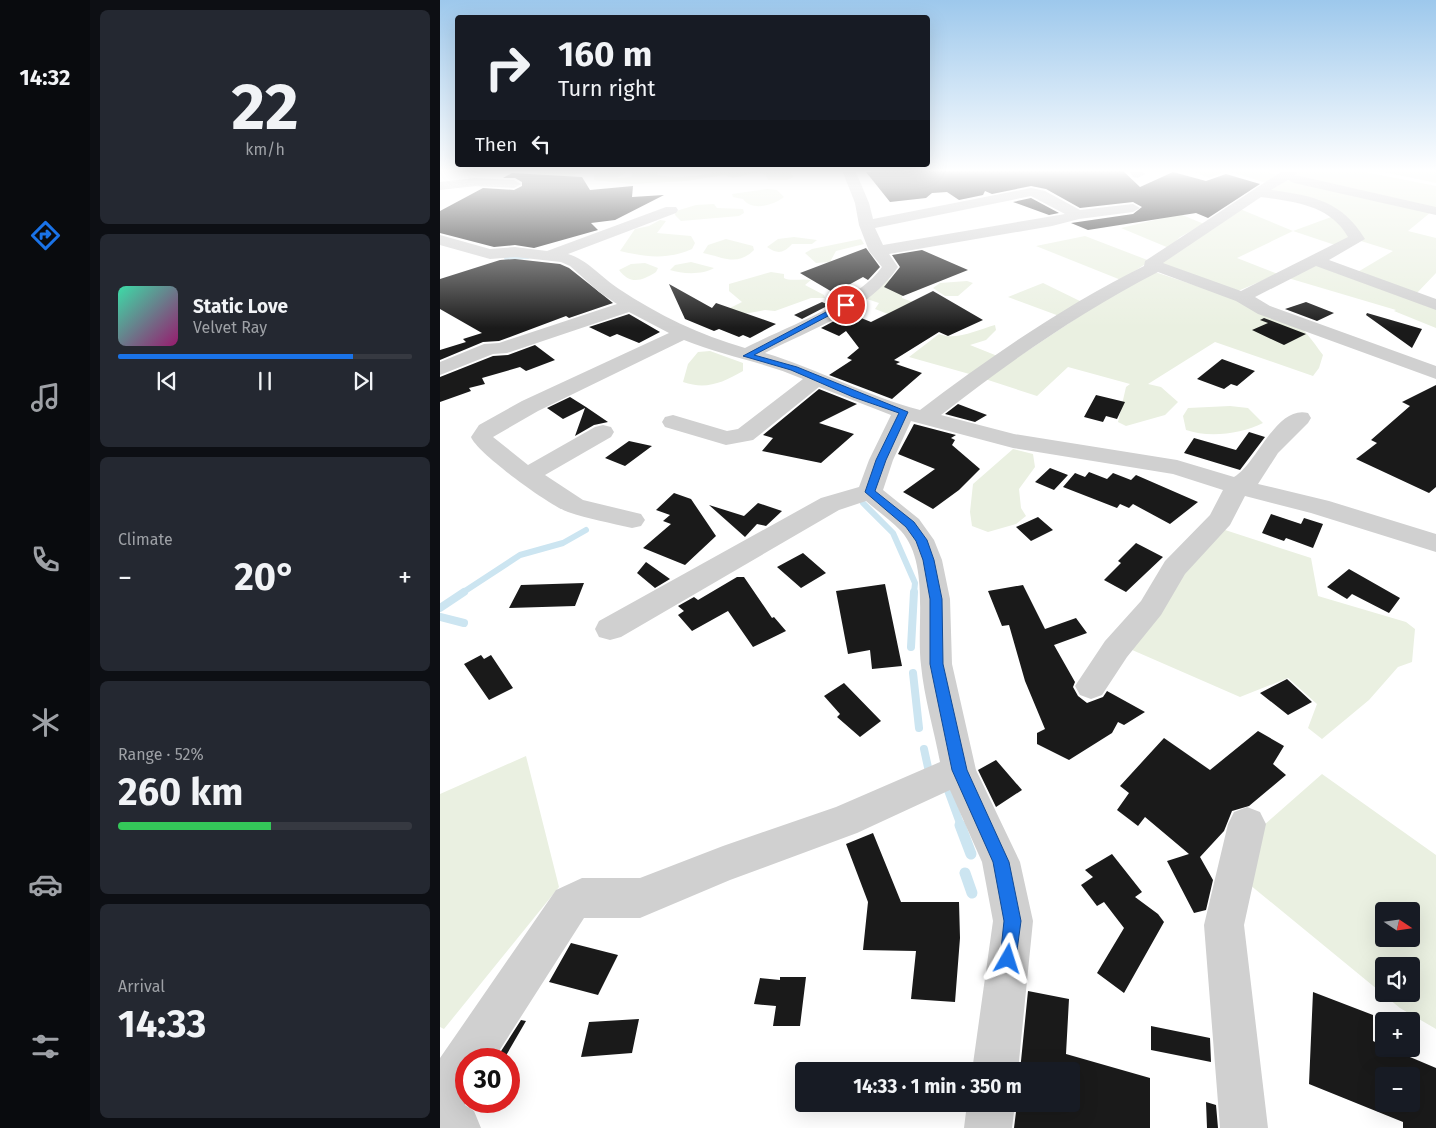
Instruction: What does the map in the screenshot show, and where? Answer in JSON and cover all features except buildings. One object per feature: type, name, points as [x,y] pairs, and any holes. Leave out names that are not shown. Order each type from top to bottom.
[{"type":"street","points":[[551,255],[637,223]]},
{"type":"street","points":[[747,356],[846,305],[879,283],[890,268],[877,251],[866,225],[878,223]]},
{"type":"street","points":[[877,251],[1048,223]]},
{"type":"street","points":[[1212,223],[1151,264],[1242,297],[1264,310],[1436,373]]},
{"type":"street","points":[[1242,297],[1356,241],[1357,237],[1346,223]]},
{"type":"street","points":[[440,240],[490,254],[515,252],[551,255],[576,263],[605,288],[630,305],[713,345],[794,368],[816,379],[915,414],[980,434],[1057,450],[1177,468],[1237,486],[1320,507],[1436,543]]},
{"type":"street","points":[[1315,260],[1425,293],[1436,305]]},
{"type":"street","points":[[870,492],[881,460],[915,414],[953,394],[1052,327],[1126,281],[1157,266]]},
{"type":"street","points":[[440,370],[491,348],[504,348],[630,305]]},
{"type":"street","points":[[632,520],[575,506],[528,475],[484,442],[482,437],[486,430],[530,406],[684,332]]},
{"type":"street","points":[[673,422],[726,438],[745,435],[816,379]]},
{"type":"street","points":[[1091,686],[1116,649],[1151,608],[1175,568],[1209,534],[1221,519],[1237,486],[1249,479],[1269,450],[1300,418]]},
{"type":"street","points":[[528,475],[602,432]]},
{"type":"street","points":[[610,629],[830,504],[870,492]]},
{"type":"street","points":[[870,492],[910,525],[921,540],[928,560],[936,599],[936,664],[959,770],[1001,862],[1013,921],[997,1062]]},
{"type":"street","points":[[474,1048],[570,904],[582,898],[640,898],[723,864],[844,822],[959,770]]},
{"type":"street","points":[[1244,1128],[1224,925],[1246,824]]},
{"type":"street","points":[[440,1110],[448,1087],[455,1077]]},
{"type":"street","points":[[988,1128],[991,1112]]},
{"type":"street","points":[[440,1116],[457,1128]]},
{"type":"green space","points":[[655,223],[665,223],[657,233],[691,236],[695,243],[692,249],[665,256],[639,255],[620,251],[635,229]]},
{"type":"green space","points":[[1144,223],[1204,224],[1180,237],[1169,248],[1121,228]]},
{"type":"green space","points":[[1219,223],[1273,223],[1293,231],[1237,258],[1278,274],[1231,294],[1275,308],[1294,320],[1323,355],[1319,368],[1313,376],[1215,342],[1148,384],[1161,387],[1178,402],[1165,415],[1126,426],[1118,422],[1126,387],[1130,384],[1068,367],[1037,396],[985,379],[1149,270],[1194,285],[1151,267]]},
{"type":"green space","points":[[1316,223],[1340,223],[1354,240],[1338,246],[1293,231]]},
{"type":"green space","points":[[1351,223],[1418,223],[1408,231],[1436,238],[1436,273],[1416,294],[1356,273],[1393,251],[1361,241]]},
{"type":"green space","points":[[1085,236],[1150,261],[1121,280],[1036,246]]},
{"type":"green space","points":[[794,237],[817,240],[812,244],[792,244],[786,250],[780,252],[767,247],[778,239]]},
{"type":"green space","points":[[726,239],[753,246],[754,250],[742,258],[736,259],[703,253],[708,245]]},
{"type":"green space","points":[[861,239],[864,244],[836,251],[830,262],[816,263],[805,253],[812,249]]},
{"type":"green space","points":[[691,262],[714,268],[704,272],[692,273],[670,270],[675,265]]},
{"type":"green space","points":[[645,263],[658,268],[656,272],[646,278],[632,280],[623,275],[619,270],[631,264]]},
{"type":"green space","points":[[1318,263],[1436,307],[1436,328],[1394,311],[1396,310],[1288,278]]},
{"type":"green space","points":[[771,272],[784,274],[784,278],[787,279],[811,280],[805,285],[824,295],[825,298],[811,298],[775,311],[765,310],[744,314],[726,310],[742,302],[729,291],[729,284]]},
{"type":"green space","points":[[890,279],[891,286],[902,293],[902,298],[926,307],[901,319],[875,309],[879,303],[864,298],[831,296],[835,292],[866,287]]},
{"type":"green space","points":[[967,281],[973,283],[958,296],[945,296],[933,288],[940,283]]},
{"type":"green space","points":[[1043,283],[1084,303],[1062,317],[1008,297]]},
{"type":"green space","points":[[995,325],[996,330],[986,340],[970,345],[1000,357],[973,375],[909,357],[939,334],[959,336]]},
{"type":"green space","points":[[710,351],[743,363],[743,371],[714,384],[699,385],[683,382],[688,364],[698,352]]},
{"type":"green space","points":[[1230,406],[1248,408],[1263,423],[1245,430],[1225,434],[1205,434],[1186,430],[1183,416],[1188,408]]},
{"type":"green space","points":[[1013,449],[1033,454],[1035,467],[1019,489],[1021,508],[1026,516],[1016,524],[988,532],[972,526],[970,512],[973,484]]},
{"type":"green space","points":[[1222,529],[1311,558],[1318,596],[1406,622],[1415,629],[1412,662],[1398,667],[1369,700],[1322,739],[1308,728],[1317,704],[1288,678],[1240,697],[1123,646],[1182,562]]},
{"type":"green space","points":[[526,756],[559,887],[444,1029],[440,1027],[440,794]]},
{"type":"green space","points":[[1322,774],[1436,855],[1436,1029],[1420,1020],[1420,1012],[1407,1012],[1393,1002],[1420,1002],[1420,957],[1375,957],[1375,987],[1222,862]]},
{"type":"waterway","points":[[506,258],[528,257]]},
{"type":"waterway","points":[[863,503],[893,533],[915,583],[914,593]]},
{"type":"waterway","points":[[462,593],[520,555],[563,543],[586,530]]},
{"type":"waterway","points":[[440,608],[464,592]]},
{"type":"waterway","points":[[911,647],[914,592]]},
{"type":"waterway","points":[[440,617],[464,623]]},
{"type":"waterway","points":[[913,673],[919,728]]},
{"type":"waterway","points":[[924,749],[929,772]]},
{"type":"waterway","points":[[946,785],[961,826]]},
{"type":"waterway","points":[[960,825],[971,854]]},
{"type":"waterway","points":[[965,873],[972,893]]},
{"type":"route","points":[[846,305],[778,338],[747,356],[794,368],[856,395],[904,412],[881,460],[870,492],[910,525],[921,540],[928,560],[936,599],[936,664],[959,770],[1001,862],[1013,921],[1008,959]]}]
